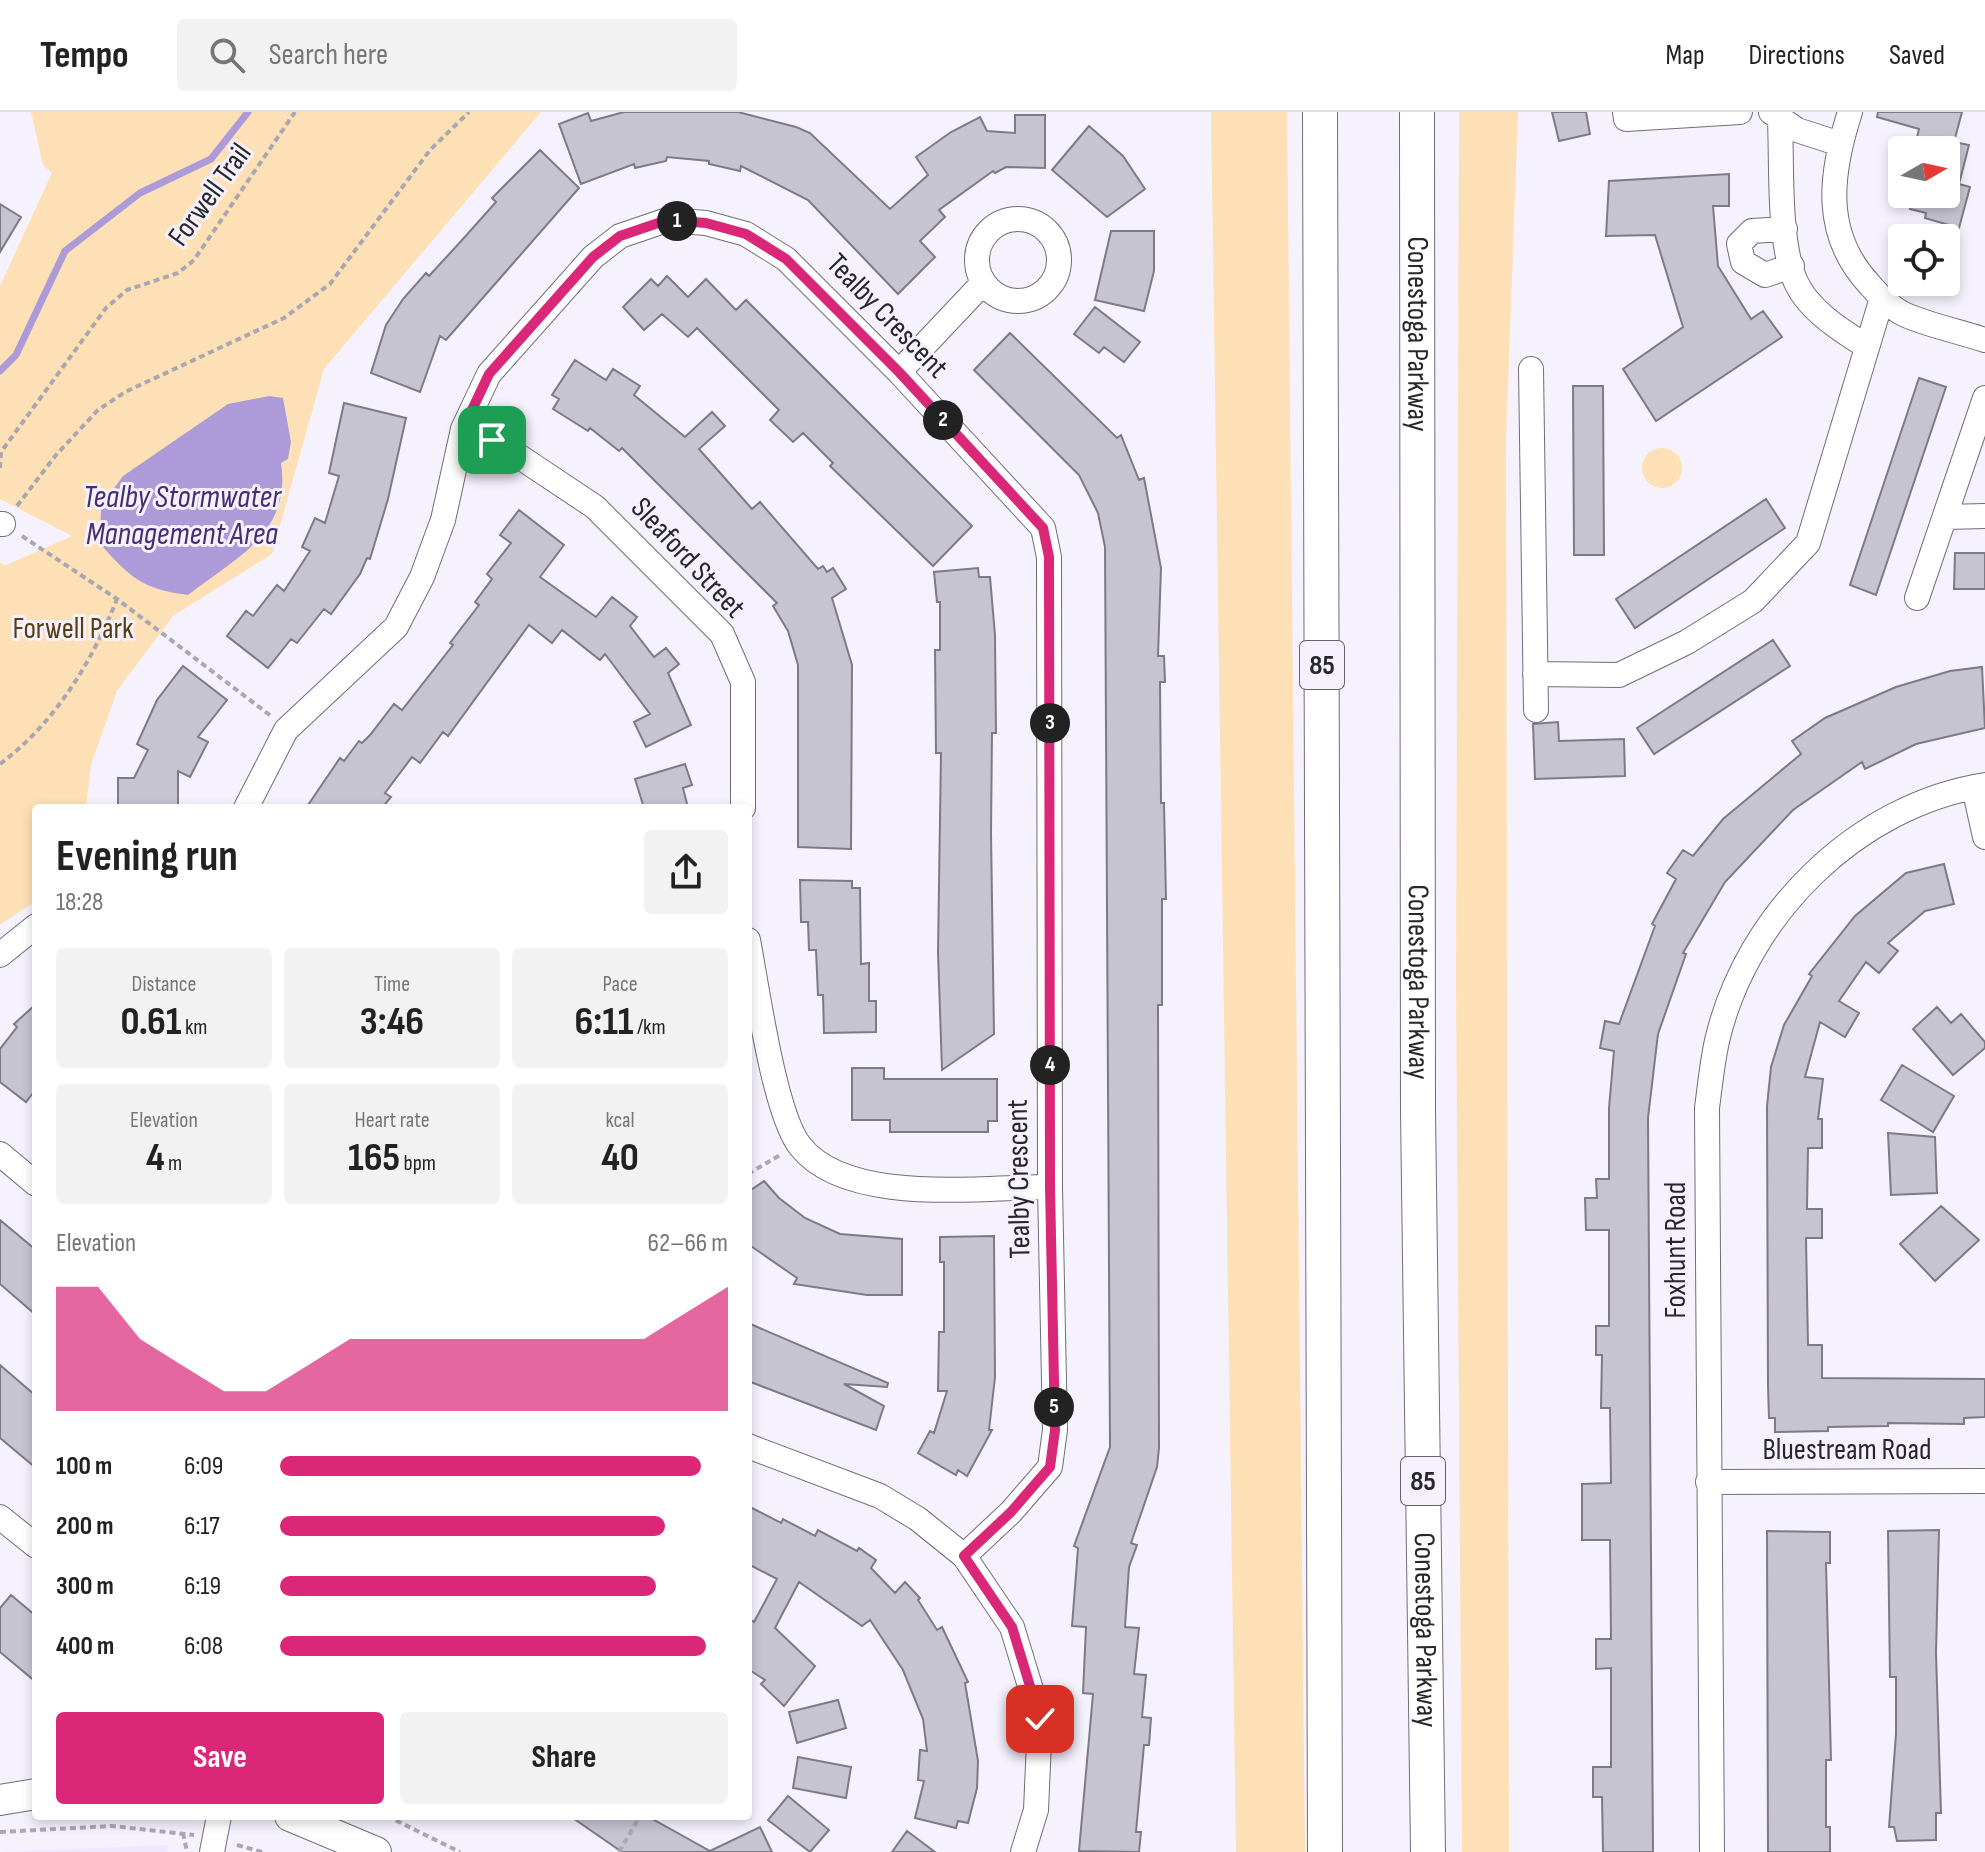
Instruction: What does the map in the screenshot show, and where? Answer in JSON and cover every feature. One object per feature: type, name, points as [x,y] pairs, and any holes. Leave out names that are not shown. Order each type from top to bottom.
[{"type":"highway","name":"Conestoga Parkway","points":[[1417,112],[1418,1111],[1428,1852]]},
{"type":"highway","points":[[1416,215],[1426,112]]},
{"type":"highway","name":"85","points":[[1320,113],[1325,1852]]},
{"type":"main road","points":[[0,1800],[32,1795]]},
{"type":"main road","points":[[300,1820],[376,1852]]},
{"type":"street","points":[[1625,112],[1626,119],[1740,112]]},
{"type":"street","points":[[1850,112],[1840,144],[1832,190],[1836,231],[1859,273],[1882,298],[1906,315],[1985,340]]},
{"type":"street","points":[[1840,144],[1776,116],[1785,229],[1795,280],[1830,323],[1866,346]]},
{"type":"street","name":"Tealby Crescent","points":[[248,804],[286,730],[396,627],[422,577],[443,520],[463,429],[489,374],[593,257],[620,236],[667,220],[706,223],[746,234],[786,259],[899,372],[1043,528],[1049,557],[1050,1187],[1055,1430],[1050,1467],[1011,1512],[964,1556]]},
{"type":"street","points":[[1785,229],[1752,231],[1739,244],[1743,262],[1765,275],[1792,266]]},
{"type":"street","points":[[899,372],[983,283]]},
{"type":"street","points":[[1535,674],[1619,675],[1687,642],[1753,601],[1808,543],[1882,298]]},
{"type":"street","points":[[1531,369],[1536,710]]},
{"type":"street","points":[[1917,598],[1985,398]]},
{"type":"street","name":"Sleaford Street","points":[[463,429],[499,443],[595,507],[722,634],[743,682],[743,804]]},
{"type":"street","points":[[1946,517],[1985,516]]},
{"type":"street","points":[[1979,786],[1985,837]]},
{"type":"street","name":"Foxhunt Road","points":[[1712,1852],[1707,1108],[1717,1040],[1743,970],[1774,918],[1809,877],[1844,847],[1880,823],[1925,801],[1979,786]]},
{"type":"street","points":[[0,955],[32,929]]},
{"type":"street","points":[[752,960],[781,1106],[798,1144],[815,1162],[851,1181],[906,1187],[1050,1187]]},
{"type":"street","points":[[0,1154],[32,1181]]},
{"type":"street","points":[[752,1448],[880,1496],[918,1519],[964,1556],[1012,1627],[1040,1719],[1036,1810],[1023,1852]]},
{"type":"street","name":"Bluestream Road","points":[[1708,1482],[1985,1481]]},
{"type":"street","points":[[0,1517],[32,1543]]},
{"type":"street","points":[[212,1852],[218,1820]]},
{"type":"path","name":"Forwell Trail","points":[[0,468],[1,452],[106,308],[127,290],[178,273],[194,260],[295,112]]},
{"type":"path","points":[[286,730],[117,599],[2,524],[56,455],[98,410],[125,392],[284,318],[330,284],[430,150],[469,112]]},
{"type":"path","points":[[0,764],[33,739],[63,698],[100,641],[117,599]]},
{"type":"path","points":[[752,1172],[798,1144]]},
{"type":"path","points":[[395,1820],[460,1852]]},
{"type":"path","points":[[619,1852],[638,1820]]},
{"type":"path","points":[[0,1832],[112,1826],[184,1833],[187,1852]]},
{"type":"path","points":[[247,1847],[262,1852]]},
{"type":"shaded area","points":[[168,1845],[167,1852],[0,1852]]},
{"type":"green space","name":"Forwell Park","points":[[31,112],[541,112],[324,369],[272,554],[173,616],[117,691],[91,765],[86,804],[32,804],[32,904],[0,925],[0,563],[6,565],[72,536],[0,499],[0,286],[52,173],[43,165]],"holes":[[[283,398],[291,442],[288,459],[281,463],[281,496],[272,522],[228,563]]]},
{"type":"green space","points":[[1211,112],[1287,112],[1305,1852],[1236,1852]]},
{"type":"green space","points":[[1459,112],[1518,112],[1506,441],[1509,1852],[1462,1852],[1456,983]]},
{"type":"green space","points":[[1662,448],[1676,454],[1682,468],[1676,482],[1662,488],[1648,482],[1642,468],[1648,454]]},
{"type":"water","name":"Tealby Stormwater Management Area","points":[[269,396],[283,398],[291,442],[288,459],[281,463],[282,487],[278,508],[269,526],[241,555],[188,595],[159,589],[138,580],[100,544],[101,506],[123,476],[228,404]]},
{"type":"building","points":[[624,112],[738,112],[796,127],[810,133],[890,209],[928,175],[916,157],[951,132],[980,117],[987,131],[1015,133],[1015,115],[1045,115],[1045,168],[1006,167],[995,173],[993,171],[939,210],[945,217],[920,241],[935,257],[898,294],[808,200],[741,166],[740,171],[709,164],[709,161],[667,157],[666,161],[635,168],[634,164],[581,184],[559,124],[588,113],[591,121]]},
{"type":"building","points":[[1552,112],[1586,112],[1590,134],[1559,141]]},
{"type":"building","points":[[1878,112],[1962,112],[1956,136],[1917,136],[1919,129],[1877,117]]},
{"type":"building","points":[[1089,126],[1123,156],[1145,189],[1107,217],[1052,170]]},
{"type":"building","points":[[1960,143],[1969,145],[1960,180]]},
{"type":"building","points":[[540,150],[579,188],[446,340],[440,336],[420,392],[371,373],[386,325],[403,299],[426,273],[429,276],[496,202],[492,198]]},
{"type":"building","points":[[1729,174],[1729,206],[1713,206],[1718,266],[1751,319],[1763,311],[1782,337],[1656,421],[1623,369],[1683,327],[1655,235],[1606,236],[1609,181]]},
{"type":"building","points":[[1960,184],[1970,187],[1960,224],[1925,218],[1926,213],[1910,209],[1960,208]]},
{"type":"building","points":[[0,204],[21,217],[0,252]]},
{"type":"building","points":[[1111,231],[1154,231],[1154,271],[1144,311],[1095,300]]},
{"type":"building","points":[[667,276],[688,297],[706,279],[736,310],[746,300],[972,526],[933,566],[830,466],[833,463],[803,433],[793,442],[770,420],[779,410],[697,328],[688,337],[662,314],[644,330],[623,307],[651,279],[658,286]]},
{"type":"building","points":[[1095,307],[1140,342],[1124,362],[1104,347],[1099,353],[1074,334]]},
{"type":"building","points":[[1010,333],[1117,438],[1121,435],[1139,480],[1144,478],[1161,568],[1158,656],[1164,656],[1165,682],[1160,682],[1166,899],[1162,899],[1162,1005],[1158,1005],[1159,1448],[1157,1467],[1131,1543],[1137,1545],[1129,1567],[1125,1627],[1139,1628],[1134,1674],[1146,1675],[1142,1717],[1151,1718],[1149,1745],[1144,1745],[1136,1832],[1141,1832],[1139,1852],[1079,1851],[1093,1694],[1083,1693],[1086,1627],[1072,1626],[1078,1548],[1074,1546],[1110,1447],[1105,547],[1098,513],[1079,475],[974,370]]},
{"type":"building","points":[[575,360],[606,380],[613,369],[640,386],[634,395],[685,437],[712,412],[725,426],[699,449],[752,509],[760,502],[818,569],[823,566],[827,572],[833,568],[846,589],[832,598],[852,665],[851,849],[798,847],[798,665],[788,631],[773,606],[777,603],[622,448],[619,451],[590,428],[588,431],[553,409],[559,399],[552,395]]},
{"type":"building","points":[[1919,378],[1946,387],[1876,595],[1850,585]]},
{"type":"building","points":[[1573,386],[1603,386],[1604,555],[1574,555]]},
{"type":"building","points":[[344,403],[406,418],[388,499],[370,559],[367,558],[360,574],[331,614],[324,609],[297,643],[291,639],[268,668],[227,636],[246,611],[253,616],[277,585],[284,591],[310,551],[302,547],[315,518],[325,523],[339,476],[329,473]]},
{"type":"building","points":[[1766,499],[1785,528],[1635,628],[1616,599]]},
{"type":"building","points":[[519,510],[564,545],[540,577],[596,617],[612,597],[637,617],[630,626],[654,657],[666,648],[679,664],[668,673],[691,725],[646,747],[634,722],[650,714],[605,654],[600,660],[562,630],[552,643],[529,625],[448,736],[443,732],[420,763],[412,757],[385,793],[391,797],[385,804],[309,804],[340,758],[344,761],[359,741],[362,743],[370,735],[394,704],[402,710],[453,645],[450,643],[479,605],[475,602],[492,579],[487,574],[511,543],[500,535]]},
{"type":"building","points":[[1955,553],[1985,553],[1985,589],[1954,589]]},
{"type":"building","points":[[978,568],[979,577],[990,577],[995,635],[996,733],[992,733],[991,833],[994,1034],[942,1070],[938,952],[941,753],[936,753],[935,650],[940,650],[940,602],[937,602],[934,572]]},
{"type":"building","points":[[1773,640],[1790,666],[1654,754],[1637,728]]},
{"type":"building","points":[[183,666],[227,700],[198,737],[208,742],[190,777],[178,771],[178,804],[118,804],[118,778],[134,778],[148,750],[137,744],[157,700]]},
{"type":"building","points":[[1982,667],[1985,728],[1916,744],[1865,769],[1862,762],[1793,810],[1725,882],[1683,953],[1686,954],[1658,1034],[1648,1118],[1653,1852],[1603,1852],[1602,1797],[1593,1797],[1593,1767],[1611,1767],[1611,1668],[1596,1669],[1596,1639],[1611,1639],[1610,1540],[1582,1540],[1582,1484],[1611,1483],[1610,1408],[1601,1408],[1602,1355],[1596,1355],[1596,1326],[1609,1326],[1609,1230],[1586,1230],[1585,1198],[1597,1198],[1596,1179],[1609,1179],[1609,1108],[1614,1051],[1600,1048],[1605,1021],[1619,1024],[1655,926],[1652,924],[1676,879],[1667,873],[1683,850],[1693,856],[1723,819],[1801,754],[1792,741],[1825,718],[1896,687],[1950,671]]},
{"type":"building","points":[[1558,722],[1559,741],[1624,739],[1625,776],[1535,779],[1533,724]]},
{"type":"building","points":[[685,764],[692,785],[683,788],[687,804],[643,804],[635,779]]},
{"type":"building","points":[[1944,864],[1954,904],[1925,911],[1888,943],[1898,951],[1879,973],[1866,962],[1839,1001],[1859,1013],[1845,1037],[1820,1022],[1805,1077],[1823,1079],[1818,1119],[1822,1119],[1822,1148],[1808,1148],[1807,1209],[1822,1209],[1822,1238],[1806,1238],[1808,1345],[1822,1345],[1822,1378],[1985,1379],[1985,1417],[1964,1418],[1964,1424],[1888,1423],[1888,1426],[1828,1427],[1828,1431],[1775,1432],[1775,1418],[1769,1418],[1768,1386],[1767,1106],[1771,1067],[1784,1025],[1812,976],[1809,974],[1855,916],[1906,873]]},
{"type":"building","points":[[800,880],[852,881],[852,888],[860,888],[861,964],[869,963],[869,1001],[876,1001],[876,1032],[824,1033],[823,995],[818,995],[816,950],[809,950],[808,922],[801,922]]},
{"type":"building","points":[[1937,1007],[1951,1023],[1961,1014],[1985,1042],[1985,1048],[1953,1075],[1913,1029]]},
{"type":"building","points":[[32,1008],[32,1094],[26,1102],[0,1082],[0,1049],[17,1027],[14,1024]]},
{"type":"building","points":[[1902,1065],[1954,1096],[1933,1132],[1881,1100]]},
{"type":"building","points":[[852,1068],[884,1068],[884,1079],[997,1079],[997,1121],[988,1121],[988,1132],[890,1132],[890,1120],[852,1120]]},
{"type":"building","points":[[1888,1133],[1935,1137],[1937,1193],[1891,1195]]},
{"type":"building","points":[[764,1181],[779,1198],[805,1218],[840,1234],[902,1239],[902,1295],[867,1295],[794,1284],[797,1278],[752,1247],[752,1189]]},
{"type":"building","points":[[1941,1206],[1979,1240],[1935,1281],[1900,1244]]},
{"type":"building","points":[[0,1220],[32,1247],[32,1312],[0,1284]]},
{"type":"building","points":[[994,1236],[995,1377],[989,1430],[992,1430],[967,1476],[958,1470],[956,1475],[918,1453],[930,1431],[934,1433],[947,1391],[938,1391],[939,1332],[944,1332],[944,1262],[940,1262],[940,1237]]},
{"type":"building","points":[[752,1325],[888,1383],[887,1387],[844,1384],[884,1406],[876,1430],[752,1383]]},
{"type":"building","points":[[0,1365],[32,1393],[32,1465],[0,1438]]},
{"type":"building","points":[[752,1508],[781,1523],[783,1519],[815,1536],[818,1530],[857,1551],[859,1548],[876,1560],[871,1568],[895,1593],[905,1582],[920,1598],[918,1600],[937,1630],[942,1627],[968,1682],[965,1683],[978,1761],[977,1788],[968,1823],[958,1821],[956,1828],[915,1818],[924,1781],[918,1780],[920,1750],[927,1751],[923,1719],[903,1670],[870,1620],[862,1626],[799,1582],[775,1628],[815,1666],[784,1706],[761,1684],[765,1680],[752,1672],[752,1621],[754,1622],[777,1579],[752,1566]]},
{"type":"building","points":[[1939,1530],[1936,1653],[1941,1813],[1936,1813],[1936,1840],[1897,1841],[1894,1827],[1889,1827],[1896,1734],[1896,1677],[1890,1677],[1888,1531]]},
{"type":"building","points":[[1767,1531],[1830,1532],[1830,1563],[1826,1563],[1831,1760],[1826,1760],[1826,1827],[1830,1827],[1830,1852],[1768,1852]]},
{"type":"building","points":[[11,1595],[32,1613],[32,1679],[0,1652],[0,1608]]},
{"type":"building","points":[[838,1700],[846,1728],[797,1743],[789,1712]]},
{"type":"building","points":[[798,1757],[851,1767],[846,1798],[793,1788]]},
{"type":"building","points":[[788,1796],[829,1830],[810,1852],[768,1820]]},
{"type":"building","points":[[576,1820],[654,1820],[710,1851],[760,1827],[772,1852],[622,1852]]},
{"type":"building","points":[[907,1831],[935,1852],[892,1852]]},
{"type":"waterway","points":[[0,371],[16,355],[65,251],[140,193],[211,159],[248,112]]},
{"type":"route","points":[[492,440],[463,429],[489,374],[593,257],[620,236],[667,220],[706,223],[746,234],[786,259],[899,372],[1043,528],[1049,557],[1050,1187],[1055,1430],[1050,1467],[1011,1512],[964,1556],[1012,1627],[1040,1719]]}]
